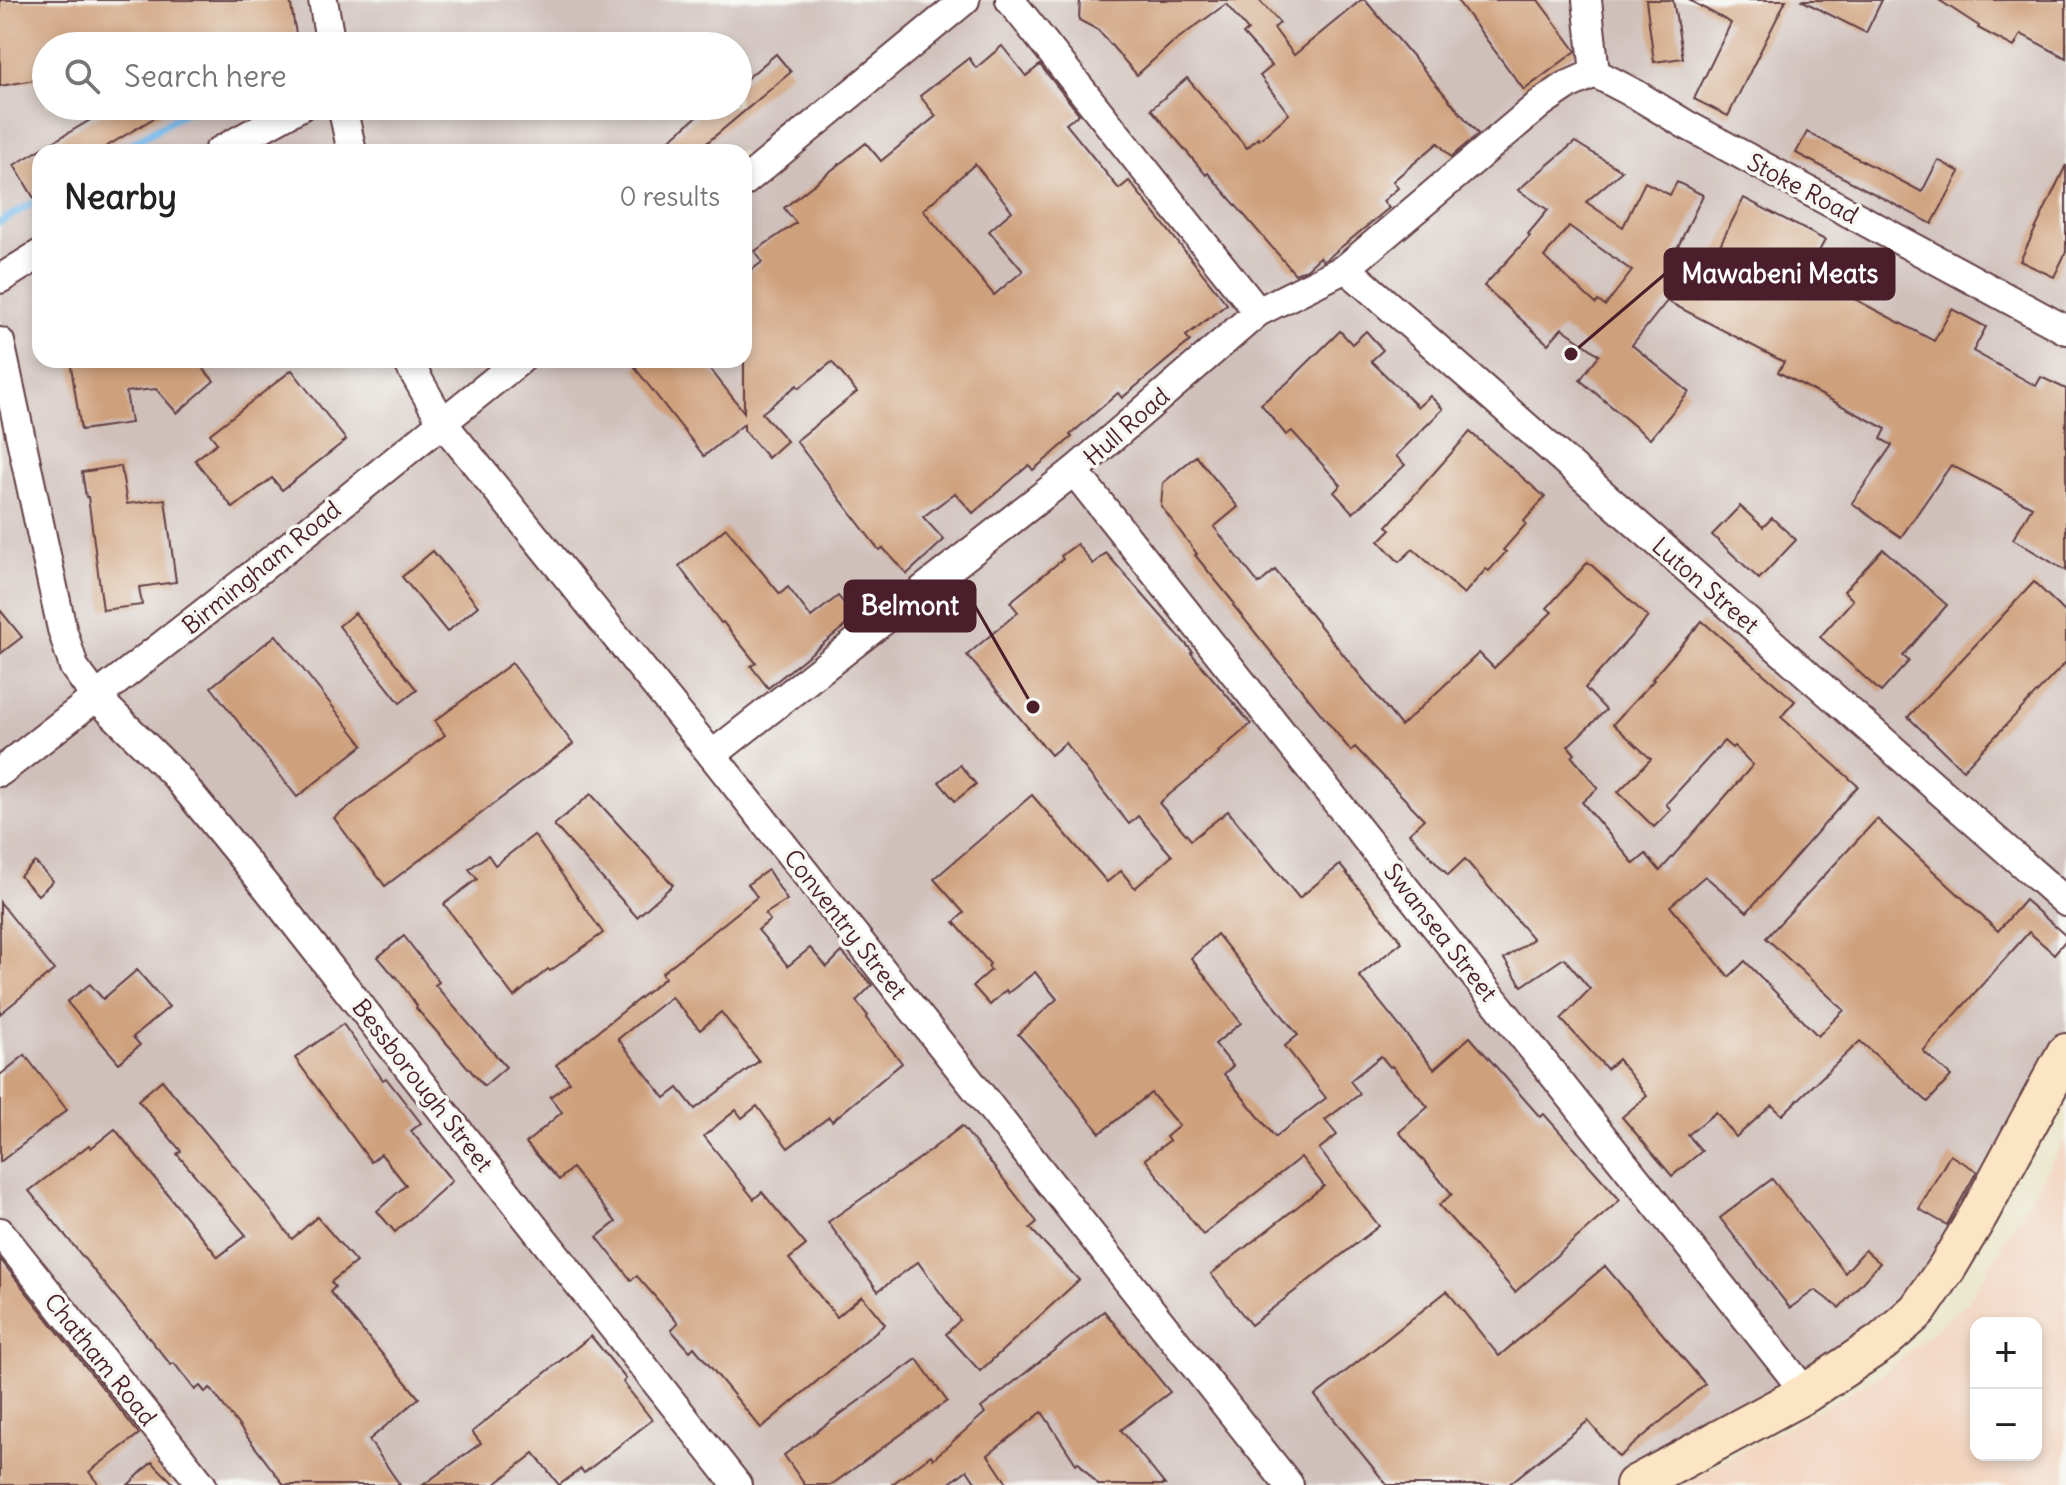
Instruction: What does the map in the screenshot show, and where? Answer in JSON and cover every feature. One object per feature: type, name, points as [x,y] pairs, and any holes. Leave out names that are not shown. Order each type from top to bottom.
[{"type":"street","points":[[323,0],[329,32]]},
{"type":"street","points":[[752,175],[965,0]]},
{"type":"street","points":[[1010,0],[1258,312]]},
{"type":"street","points":[[1587,0],[1595,73]]},
{"type":"street","name":"Hull Road","points":[[712,755],[1074,471],[1258,312],[1346,268],[1541,103],[1566,86],[1595,73]]},
{"type":"street","name":"Stoke Road","points":[[1595,73],[2066,330]]},
{"type":"street","points":[[232,144],[276,120]]},
{"type":"street","points":[[345,120],[350,144]]},
{"type":"street","points":[[0,279],[32,259]]},
{"type":"street","name":"Luton Street","points":[[1346,268],[2066,902]]},
{"type":"street","name":"Bessborough Street","points":[[0,342],[62,629],[74,667],[96,697],[174,774],[268,889],[737,1485]]},
{"type":"street","name":"Conventry Street","points":[[412,368],[442,422],[712,755],[1289,1485]]},
{"type":"street","name":"Birmingham Road","points":[[0,772],[273,559],[510,368]]},
{"type":"street","name":"Swansea Street","points":[[1074,471],[1806,1393]]},
{"type":"street","points":[[1635,1485],[1806,1393],[1882,1342],[1918,1310],[1979,1214],[2066,1053]]},
{"type":"street","name":"Chatham Road","points":[[0,1232],[202,1485]]},
{"type":"shaded area","points":[[0,0],[2066,0],[2066,1057],[1913,1300],[1789,1392],[1616,1485],[0,1485]]},
{"type":"shaded area","points":[[2066,1138],[2066,1485],[1680,1485],[1880,1376],[1968,1302]]},
{"type":"building","points":[[0,0],[290,0],[296,32],[32,32],[32,80],[0,86]]},
{"type":"building","points":[[1080,0],[1259,0],[1280,23],[1274,28],[1294,55],[1361,0],[1365,0],[1478,134],[1451,157],[1438,143],[1393,181],[1398,188],[1383,201],[1389,208],[1328,258],[1323,261],[1320,257],[1307,269],[1295,274],[1151,109],[1187,78],[1247,148],[1259,140],[1289,114],[1260,76],[1272,66],[1243,34],[1248,30],[1226,4],[1172,43],[1137,75],[1098,30],[1079,20]]},
{"type":"building","points":[[1457,0],[1538,0],[1576,51],[1524,90]]},
{"type":"building","points":[[1646,0],[1673,0],[1683,58],[1654,62]]},
{"type":"building","points":[[1689,0],[1786,0],[1728,116],[1694,99],[1731,23]]},
{"type":"building","points":[[1801,0],[1882,0],[1866,33]]},
{"type":"building","points":[[1939,0],[2066,0],[2066,58],[2021,34],[2014,47],[1978,28]]},
{"type":"building","points":[[1002,46],[1026,76],[1040,65],[1079,114],[1066,124],[1119,189],[1129,181],[1227,304],[1186,336],[1190,341],[1122,398],[1118,393],[1050,456],[1033,470],[1029,465],[973,513],[955,493],[923,517],[944,540],[907,574],[883,548],[879,550],[796,441],[857,392],[832,362],[762,413],[787,441],[768,458],[744,430],[744,424],[704,456],[635,368],[709,368],[744,412],[744,368],[752,368],[752,270],[762,262],[755,251],[796,223],[784,208],[866,143],[881,161],[936,116],[920,96],[969,58],[976,68]],"holes":[[[975,164],[1012,211],[989,231],[1023,271],[994,295],[923,210]]]},
{"type":"building","points":[[776,54],[791,72],[752,105],[752,74]]},
{"type":"building","points":[[90,120],[151,120],[110,144],[50,144]]},
{"type":"building","points":[[693,120],[734,120],[706,144],[664,144]]},
{"type":"building","points":[[1807,132],[1922,192],[1938,160],[1960,172],[1932,224],[1796,153]]},
{"type":"building","points":[[1575,142],[1622,171],[1586,202],[1623,227],[1645,182],[1670,195],[1677,182],[1703,195],[1671,261],[1701,282],[1744,198],[1825,240],[1807,274],[1934,341],[1952,309],[1986,327],[1973,351],[2036,386],[2041,377],[2066,389],[2066,571],[2013,539],[2032,507],[1951,465],[1901,537],[1852,503],[1892,445],[1881,439],[1886,429],[1778,372],[1784,362],[1667,301],[1632,345],[1689,392],[1650,439],[1580,380],[1599,355],[1562,328],[1548,344],[1484,286],[1530,236],[1528,234],[1548,210],[1518,190]],"holes":[[[1569,226],[1632,271],[1605,306],[1598,301],[1596,304],[1544,257]]]},
{"type":"building","points":[[32,154],[32,195],[14,165]]},
{"type":"building","points":[[2066,165],[2066,252],[2054,277],[2020,261]]},
{"type":"building","points":[[1340,331],[1352,344],[1366,331],[1383,350],[1371,361],[1418,407],[1430,396],[1443,409],[1396,456],[1405,465],[1353,513],[1334,492],[1341,485],[1292,431],[1286,435],[1261,404]]},
{"type":"building","points":[[71,368],[203,368],[214,381],[177,413],[156,389],[126,392],[131,423],[81,430]]},
{"type":"building","points":[[292,370],[346,440],[282,490],[272,478],[233,508],[195,460],[217,443],[210,434]]},
{"type":"building","points":[[1470,432],[1545,497],[1503,550],[1506,552],[1464,594],[1413,549],[1399,562],[1379,541],[1391,529],[1387,526]]},
{"type":"building","points":[[1196,456],[1238,507],[1214,527],[1259,584],[1275,570],[1401,726],[1479,653],[1494,668],[1552,612],[1547,608],[1588,562],[1648,617],[1585,688],[1606,710],[1568,746],[1575,754],[1572,757],[1598,788],[1582,802],[1634,864],[1646,854],[1660,871],[1753,765],[1734,746],[1732,748],[1724,741],[1666,804],[1671,810],[1654,827],[1618,792],[1651,759],[1613,724],[1702,621],[1795,701],[1781,717],[1858,786],[1747,912],[1705,876],[1670,906],[1729,977],[1745,961],[1818,1036],[1844,1010],[1766,938],[1877,819],[1998,931],[2025,900],[2066,936],[2066,940],[2054,954],[2029,932],[1923,1051],[1951,1076],[1928,1102],[1860,1041],[1782,1115],[1772,1105],[1736,1137],[1716,1112],[1688,1135],[1702,1151],[1672,1176],[1622,1117],[1647,1096],[1618,1059],[1607,1069],[1561,1019],[1590,989],[1564,958],[1522,986],[1504,959],[1533,939],[1465,859],[1448,875],[1409,833],[1424,819],[1355,747],[1351,751],[1233,605],[1161,506],[1163,483]]},
{"type":"building","points":[[121,466],[127,504],[165,499],[176,582],[139,587],[142,605],[103,610],[82,472]]},
{"type":"building","points":[[1740,506],[1763,527],[1772,518],[1796,540],[1759,579],[1712,535]]},
{"type":"building","points":[[726,528],[780,594],[788,587],[811,617],[838,596],[856,617],[768,688],[751,666],[756,663],[721,623],[679,566]]},
{"type":"building","points":[[1077,544],[1093,564],[1106,553],[1251,724],[1159,803],[1191,840],[1228,811],[1299,898],[1340,865],[1402,942],[1359,976],[1434,1069],[1470,1037],[1540,1117],[1544,1114],[1620,1200],[1515,1292],[1439,1205],[1452,1194],[1399,1132],[1428,1107],[1381,1056],[1350,1081],[1360,1094],[1325,1120],[1337,1135],[1319,1149],[1379,1226],[1251,1325],[1211,1274],[1324,1186],[1301,1157],[1203,1235],[1145,1159],[1169,1141],[1166,1137],[1179,1126],[1151,1093],[1100,1133],[1018,1034],[1057,999],[1035,972],[1008,993],[1006,990],[990,1005],[973,986],[991,970],[990,964],[954,922],[964,913],[934,879],[1032,795],[1107,882],[1121,871],[1135,888],[1172,856],[1138,816],[1129,824],[1065,743],[1051,755],[967,655],[1018,612],[1010,602],[1063,559],[1061,556]],"holes":[[[1217,934],[1298,1035],[1285,1046],[1326,1098],[1275,1137],[1224,1074],[1233,1066],[1215,1044],[1241,1023],[1191,958]]]},
{"type":"building","points":[[1883,549],[1947,605],[1903,656],[1909,661],[1881,692],[1820,637],[1853,600],[1844,591]]},
{"type":"building","points":[[433,551],[478,606],[447,632],[402,577]]},
{"type":"building","points":[[2034,582],[2066,613],[2066,662],[1963,770],[1908,717]]},
{"type":"building","points":[[0,610],[22,637],[0,654]]},
{"type":"building","points":[[355,613],[417,690],[400,703],[339,626]]},
{"type":"building","points":[[276,635],[363,745],[297,797],[211,687]]},
{"type":"building","points":[[512,663],[573,744],[385,886],[334,818],[445,735],[435,721]]},
{"type":"building","points":[[960,765],[976,784],[955,801],[939,782]]},
{"type":"building","points":[[591,794],[673,885],[637,917],[554,825]]},
{"type":"building","points":[[534,835],[603,933],[550,971],[548,969],[514,997],[444,904],[477,879],[469,869],[488,855],[495,865]]},
{"type":"building","points":[[35,862],[53,881],[38,895],[20,876]]},
{"type":"building","points":[[768,870],[787,900],[765,914],[770,920],[758,930],[788,966],[810,948],[827,967],[842,952],[872,985],[856,1001],[902,1063],[832,1121],[829,1117],[788,1148],[757,1106],[742,1118],[736,1110],[704,1136],[754,1199],[762,1192],[806,1245],[789,1259],[837,1317],[862,1296],[885,1324],[761,1428],[694,1347],[690,1351],[671,1330],[678,1323],[637,1276],[631,1280],[597,1237],[616,1222],[572,1168],[559,1180],[526,1143],[562,1112],[550,1097],[570,1082],[556,1065],[665,978],[662,973],[757,897],[748,884]],"holes":[[[671,997],[700,1030],[721,1012],[759,1061],[695,1109],[678,1088],[665,1098],[618,1039]]]},
{"type":"building","points":[[0,902],[54,970],[0,1014]]},
{"type":"building","points":[[404,936],[439,982],[435,985],[506,1067],[484,1086],[416,1008],[396,976],[378,957]]},
{"type":"building","points":[[137,970],[169,1007],[133,1037],[140,1045],[119,1063],[67,1002],[90,984],[103,999]]},
{"type":"building","points":[[343,1024],[383,1080],[386,1078],[421,1123],[411,1131],[452,1181],[395,1232],[377,1211],[406,1185],[381,1154],[371,1162],[295,1058]]},
{"type":"building","points":[[25,1055],[67,1110],[0,1162],[0,1075]]},
{"type":"building","points":[[162,1080],[292,1239],[317,1217],[356,1262],[331,1282],[335,1287],[330,1292],[419,1398],[369,1440],[400,1485],[284,1485],[210,1388],[205,1392],[200,1386],[195,1390],[174,1363],[171,1365],[29,1191],[115,1129],[218,1257],[246,1235],[177,1154],[181,1151],[138,1100]]},
{"type":"building","points":[[962,1126],[1037,1222],[1030,1228],[1079,1280],[980,1371],[946,1334],[960,1320],[918,1262],[878,1291],[828,1222]]},
{"type":"building","points":[[1950,1155],[1977,1171],[1947,1225],[1919,1209]]},
{"type":"building","points":[[1772,1179],[1845,1273],[1865,1250],[1880,1263],[1839,1308],[1815,1290],[1790,1308],[1720,1218]]},
{"type":"building","points":[[0,1259],[139,1434],[89,1472],[99,1485],[0,1485]]},
{"type":"building","points":[[1605,1266],[1705,1384],[1619,1457],[1588,1421],[1508,1485],[1387,1485],[1315,1396],[1447,1291],[1499,1356]]},
{"type":"building","points":[[1104,1311],[1170,1392],[1121,1430],[1165,1485],[1098,1485],[1078,1462],[1076,1464],[1042,1412],[988,1455],[1008,1485],[977,1485],[967,1470],[947,1485],[891,1485],[931,1455],[933,1459],[985,1413],[981,1408]]},
{"type":"building","points":[[591,1336],[626,1379],[623,1382],[652,1420],[584,1473],[581,1469],[559,1485],[534,1453],[494,1485],[423,1485],[481,1443],[472,1432]]},
{"type":"building","points":[[917,1359],[947,1401],[831,1485],[805,1485],[784,1455]]},
{"type":"building","points":[[152,1462],[175,1485],[128,1485]]},
{"type":"waterway","points":[[132,144],[172,120]]},
{"type":"waterway","points":[[0,222],[32,204]]},
{"type":"place","name":"Mawabeni Meats","points":[[1571,354]]},
{"type":"place","name":"Belmont","points":[[1033,707]]}]
